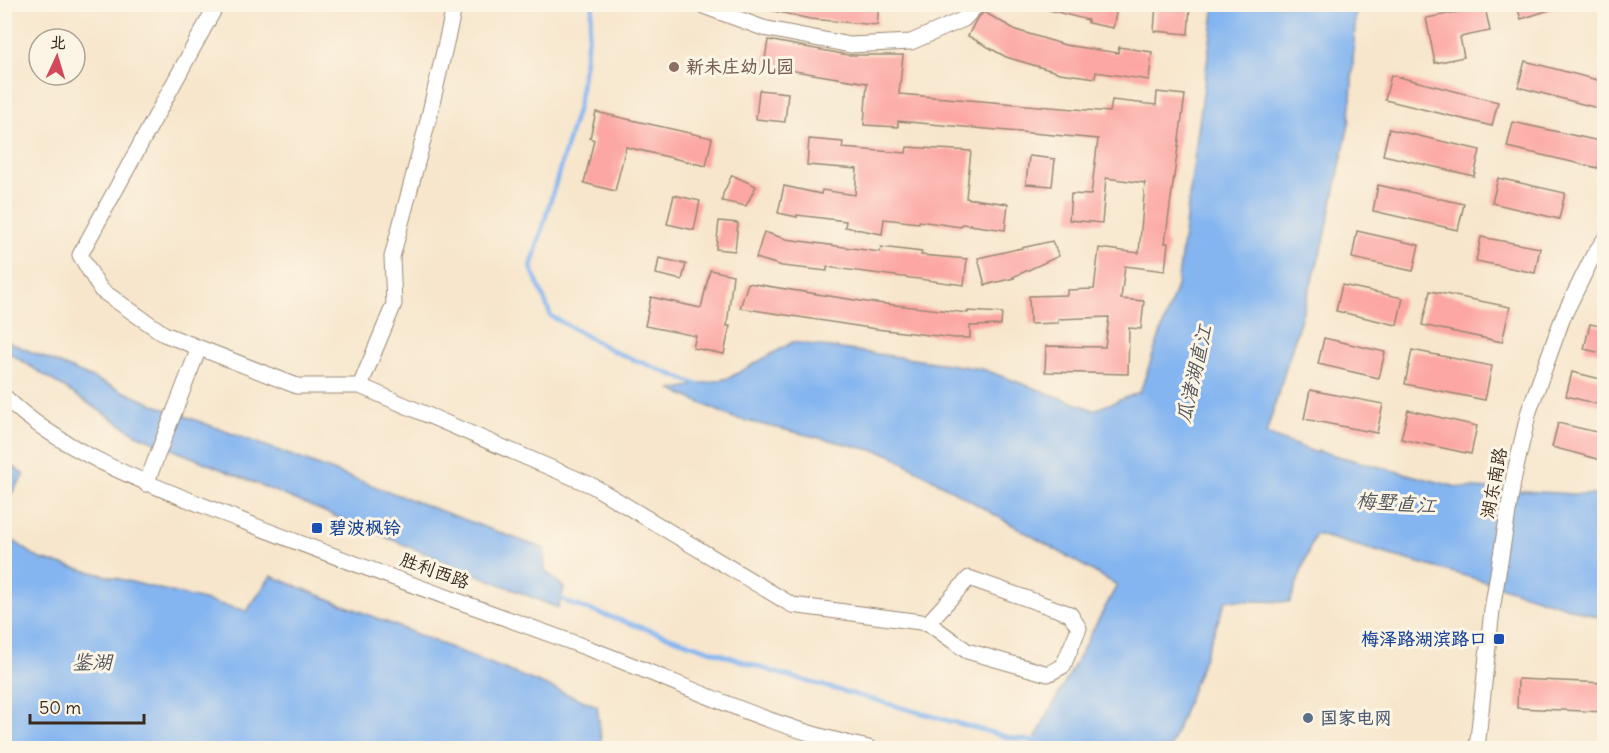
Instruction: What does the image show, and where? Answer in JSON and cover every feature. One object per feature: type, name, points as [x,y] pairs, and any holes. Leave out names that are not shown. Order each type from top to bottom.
[{"type":"street","points":[[217,4],[80,255],[101,290],[164,334],[199,348],[297,386],[360,386],[593,486],[792,605],[928,623],[967,651],[1048,674],[1063,666],[1079,628],[1070,614],[969,578],[928,623]]},
{"type":"street","points":[[360,386],[394,304],[392,257],[454,8],[447,4]]},
{"type":"street","points":[[698,4],[763,28],[850,45],[911,42],[964,19],[978,4]]},
{"type":"street","name":"湖东南路","points":[[1477,748],[1492,610],[1514,476],[1529,411],[1563,317],[1593,256],[1605,240]]},
{"type":"street","points":[[147,484],[199,348]]},
{"type":"street","name":"胜利西路","points":[[4,396],[18,410],[70,444],[147,484],[290,540],[594,650],[748,713],[800,731],[869,748]]},
{"type":"water","points":[[1215,5],[1356,5],[1350,119],[1324,241],[1266,434],[1317,453],[1318,451],[1457,487],[1604,496],[1604,619],[1480,580],[1315,534],[1290,602],[1226,600],[1170,748],[1030,748],[1117,585],[889,454],[734,418],[672,390],[729,378],[793,342],[982,369],[1094,410],[1140,392],[1177,286]]},
{"type":"water","points":[[4,340],[155,405],[544,549],[545,570],[564,588],[558,608],[138,435],[5,350]]},
{"type":"water","points":[[5,460],[24,475],[5,503]]},
{"type":"water","name":"鉴湖","points":[[5,535],[40,559],[247,611],[271,576],[597,706],[602,748],[5,748]]},
{"type":"building","points":[[770,4],[879,4],[877,25],[810,19],[769,10]]},
{"type":"building","points":[[1045,4],[1118,4],[1113,28],[1088,23],[1088,20],[1045,9]]},
{"type":"building","points":[[1156,4],[1190,6],[1188,34],[1154,31]]},
{"type":"building","points":[[1516,4],[1558,4],[1559,7],[1521,19]]},
{"type":"building","points":[[1485,7],[1490,31],[1460,37],[1464,57],[1435,63],[1426,18]]},
{"type":"building","points":[[984,12],[1016,30],[1065,45],[1118,53],[1119,47],[1152,52],[1149,80],[1096,72],[1095,78],[1060,73],[1006,57],[968,36],[976,20]]},
{"type":"building","points":[[768,40],[848,55],[903,55],[899,94],[1110,112],[1112,100],[1156,105],[1157,92],[1185,95],[1165,243],[1168,243],[1165,271],[1125,266],[1121,299],[1144,301],[1141,329],[1129,328],[1128,374],[1045,372],[1046,346],[1105,347],[1109,317],[1058,319],[1058,323],[1030,324],[1029,296],[1067,295],[1067,290],[1094,289],[1099,248],[1139,253],[1145,183],[1106,178],[1102,223],[1069,220],[1071,194],[1091,195],[1098,139],[898,121],[898,127],[864,125],[867,83],[764,66]]},
{"type":"building","points":[[1525,61],[1605,82],[1605,110],[1518,87]]},
{"type":"building","points":[[1391,75],[1498,102],[1492,126],[1385,100]]},
{"type":"building","points":[[759,90],[788,93],[785,122],[756,119]]},
{"type":"building","points":[[596,112],[712,138],[706,166],[626,147],[615,191],[584,183],[594,140],[590,138]]},
{"type":"building","points":[[1513,122],[1604,142],[1598,168],[1507,147]]},
{"type":"building","points":[[1389,129],[1480,150],[1474,176],[1383,155]]},
{"type":"building","points":[[809,139],[843,142],[842,148],[906,153],[907,147],[971,151],[966,198],[1008,204],[1005,230],[962,224],[961,227],[884,219],[882,234],[845,227],[846,221],[778,213],[784,186],[821,194],[822,190],[855,195],[857,169],[807,165]]},
{"type":"building","points":[[1029,156],[1055,159],[1052,186],[1026,184]]},
{"type":"building","points":[[732,175],[756,186],[746,206],[722,201]]},
{"type":"building","points":[[1498,178],[1565,193],[1559,219],[1492,203]]},
{"type":"building","points":[[1378,185],[1464,204],[1458,230],[1373,211]]},
{"type":"building","points":[[674,195],[700,201],[694,230],[667,224]]},
{"type":"building","points":[[719,221],[738,223],[735,251],[716,249]]},
{"type":"building","points":[[1357,231],[1419,245],[1413,271],[1352,258]]},
{"type":"building","points":[[764,232],[786,239],[880,252],[881,247],[922,252],[921,255],[967,259],[964,285],[827,267],[827,271],[782,266],[756,258]]},
{"type":"building","points":[[1481,237],[1540,248],[1535,273],[1476,261]]},
{"type":"building","points":[[1052,241],[1059,256],[1014,278],[985,285],[978,258]]},
{"type":"building","points":[[659,258],[686,264],[682,280],[656,274]]},
{"type":"building","points":[[710,270],[733,275],[727,326],[730,326],[724,354],[693,348],[696,336],[645,326],[651,297],[701,308]]},
{"type":"building","points":[[748,283],[867,302],[968,313],[968,311],[1002,313],[1001,325],[970,326],[970,338],[955,338],[876,329],[740,308]]},
{"type":"building","points":[[1342,285],[1403,298],[1397,325],[1336,311]]},
{"type":"building","points":[[1430,291],[1510,307],[1502,342],[1422,325]]},
{"type":"building","points":[[1590,324],[1605,327],[1605,354],[1584,349]]},
{"type":"building","points":[[1324,338],[1385,352],[1379,378],[1318,364]]},
{"type":"building","points":[[1412,350],[1492,366],[1485,400],[1405,384]]},
{"type":"building","points":[[1572,372],[1605,380],[1605,406],[1566,396]]},
{"type":"building","points":[[1310,390],[1383,404],[1377,433],[1304,419]]},
{"type":"building","points":[[1408,410],[1477,426],[1471,454],[1401,439]]},
{"type":"building","points":[[1558,423],[1605,434],[1605,461],[1552,447]]},
{"type":"building","points":[[1518,679],[1605,683],[1605,712],[1517,708]]},
{"type":"waterway","points":[[593,4],[578,107],[531,267],[551,316],[615,352],[701,386]]},
{"type":"waterway","points":[[557,596],[569,603],[777,673],[1011,738],[1040,742]]},
{"type":"place","name":"新未庄幼儿园","points":[[674,67]]},
{"type":"place","name":"碧波枫铃","points":[[317,528]]},
{"type":"place","name":"梅泽路湖滨路口","points":[[1499,639]]},
{"type":"place","name":"国家电网","points":[[1308,718]]},
{"type":"water label","name":"瓜渚湖直江","points":[[1194,374]]},
{"type":"water label","name":"梅墅直江","points":[[1396,503]]}]
